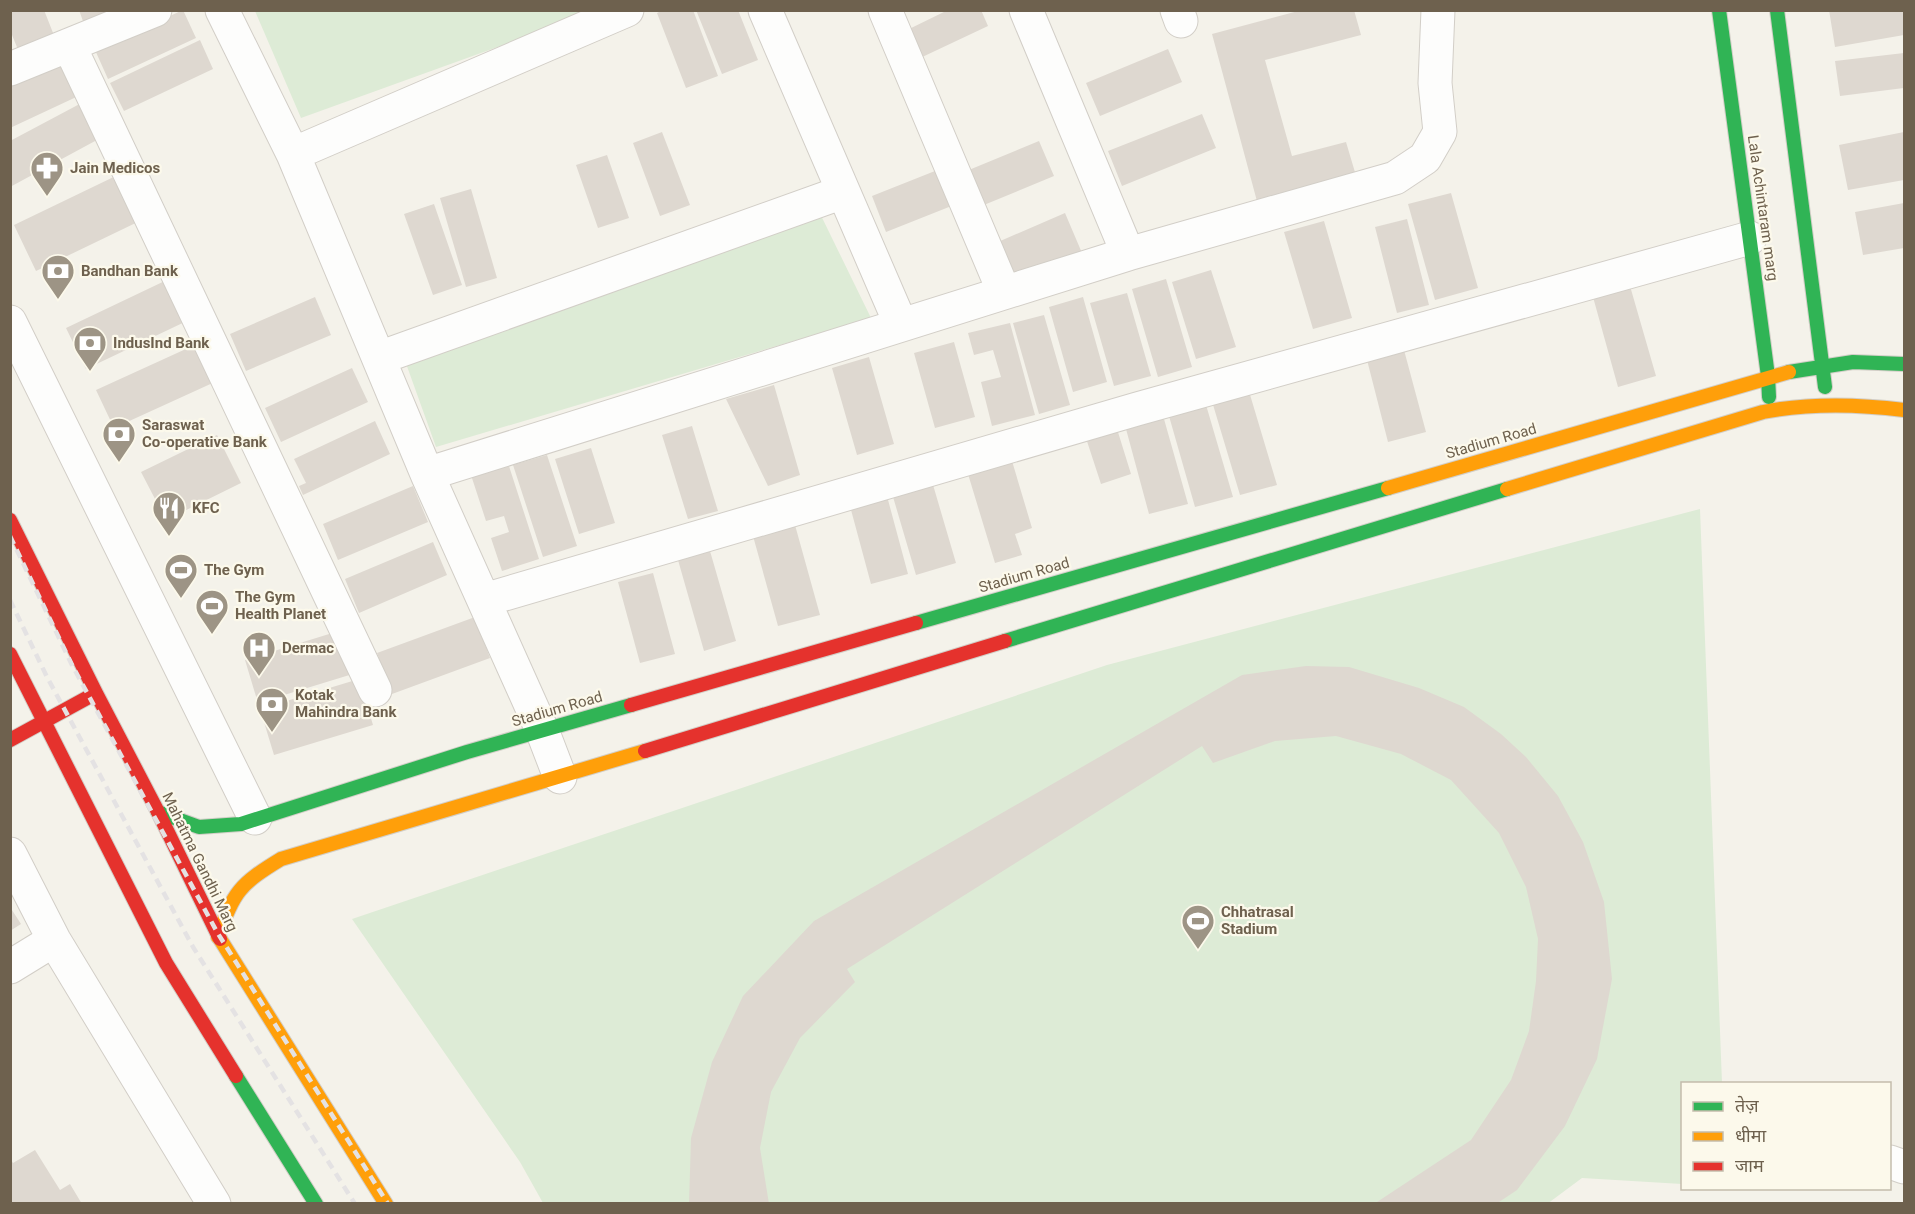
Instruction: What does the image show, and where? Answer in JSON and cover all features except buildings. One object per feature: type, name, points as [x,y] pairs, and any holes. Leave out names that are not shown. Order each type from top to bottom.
[{"type":"street","points":[[10,69],[154,10]]},
{"type":"street","points":[[222,10],[293,154],[428,474],[542,730],[560,777]]},
{"type":"street","points":[[293,154],[627,10]]},
{"type":"street","points":[[765,10],[901,325]]},
{"type":"street","points":[[885,10],[1004,292]]},
{"type":"street","points":[[1026,10],[1128,254]]},
{"type":"street","points":[[428,474],[1128,254],[1395,178],[1425,158],[1440,132],[1435,82],[1438,10]]},
{"type":"street","name":"Lala Achintaram marg","points":[[1719,10],[1768,376],[1769,411]]},
{"type":"street","points":[[1777,10],[1824,364],[1826,406]]},
{"type":"street","points":[[69,45],[375,690]]},
{"type":"street","points":[[379,358],[843,192]]},
{"type":"street","points":[[484,600],[1148,406],[1750,238]]},
{"type":"street","points":[[10,322],[255,818]]},
{"type":"street","name":"Stadium Road","points":[[158,812],[199,827],[232,825],[412,768],[1704,397],[1768,376],[1824,364],[1887,361],[1905,364]]},
{"type":"street","points":[[218,937],[231,901],[242,887],[259,872],[281,859],[560,777],[1696,431],[1769,411],[1826,406],[1868,406],[1905,410]]},
{"type":"street","name":"Mahatma Gandhi Marg","points":[[10,520],[158,812],[218,937],[386,1203]]},
{"type":"street","points":[[10,654],[165,963],[316,1203]]},
{"type":"street","points":[[10,740],[96,693]]},
{"type":"street","points":[[10,854],[54,940],[214,1203]]},
{"type":"street","points":[[10,967],[54,940]]},
{"type":"green space","points":[[255,11],[597,11],[301,118]]},
{"type":"green space","points":[[810,193],[871,318],[436,447],[399,344]]},
{"type":"green space","points":[[1700,509],[1722,1082],[1681,1082],[1681,1184],[1582,1178],[1547,1204],[543,1203],[520,1162],[352,919],[1107,665]]},
{"type":"railway","points":[[10,536],[72,665],[217,932],[388,1204]]},
{"type":"railway","points":[[10,600],[47,677],[193,947],[355,1204]]},
{"type":"traffic: fast","points":[[1719,10],[1769,397]]},
{"type":"traffic: fast","points":[[1777,10],[1825,387]]},
{"type":"traffic: fast","points":[[1789,372],[1853,362],[1904,364]]},
{"type":"traffic: fast","points":[[916,623],[1388,488]]},
{"type":"traffic: fast","points":[[1005,641],[1507,489]]},
{"type":"traffic: fast","points":[[158,812],[199,827],[241,824],[467,752],[631,705]]},
{"type":"traffic: fast","points":[[236,1076],[316,1204]]},
{"type":"traffic: slow","points":[[1388,488],[1789,372]]},
{"type":"traffic: slow","points":[[1507,489],[1763,412],[1833,405],[1904,410]]},
{"type":"traffic: slow","points":[[218,937],[228,909],[240,890],[256,875],[281,859],[645,751]]},
{"type":"traffic: slow","points":[[220,939],[386,1204]]},
{"type":"traffic: jam","points":[[10,520],[220,939]]},
{"type":"traffic: jam","points":[[631,705],[916,623]]},
{"type":"traffic: jam","points":[[645,751],[1005,641]]},
{"type":"traffic: jam","points":[[10,654],[166,963],[236,1076]]},
{"type":"traffic: jam","points":[[10,740],[96,693]]},
{"type":"place","name":"Jain Medicos","points":[[47,197]]},
{"type":"place","name":"Bandhan Bank","points":[[58,300]]},
{"type":"place","name":"IndusInd Bank","points":[[90,372]]},
{"type":"place","name":"Saraswat Co-operative Bank","points":[[119,463]]},
{"type":"place","name":"KFC","points":[[169,537]]},
{"type":"place","name":"The Gym","points":[[181,599]]},
{"type":"place","name":"The Gym Health Planet","points":[[212,635]]},
{"type":"place","name":"Dermac","points":[[259,677]]},
{"type":"place","name":"Kotak Mahindra Bank","points":[[272,733]]},
{"type":"place","name":"Chhatrasal Stadium","points":[[1198,950]]}]
